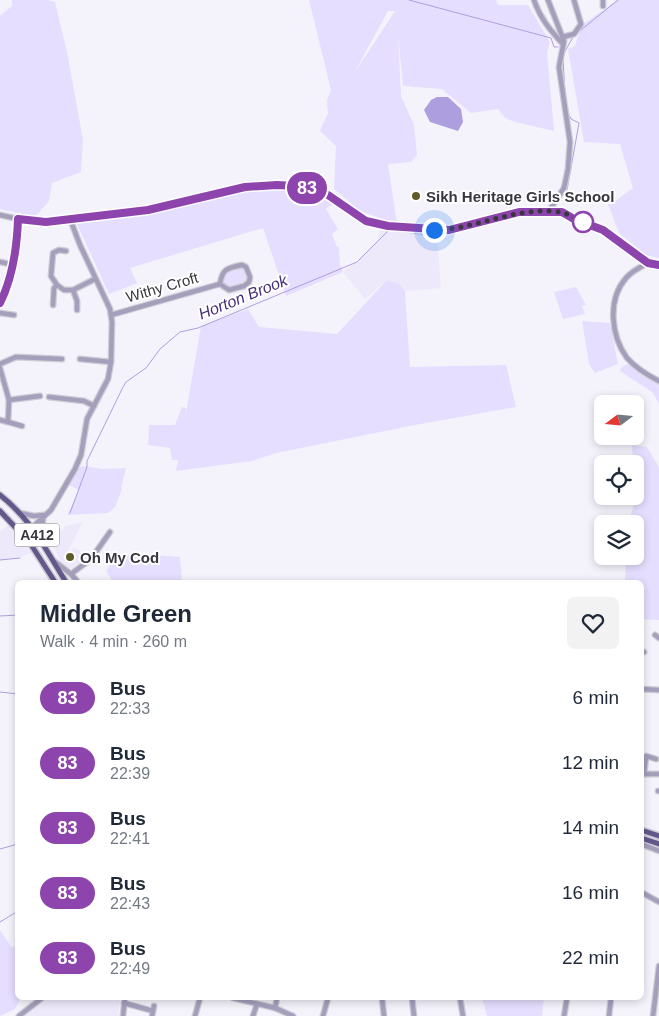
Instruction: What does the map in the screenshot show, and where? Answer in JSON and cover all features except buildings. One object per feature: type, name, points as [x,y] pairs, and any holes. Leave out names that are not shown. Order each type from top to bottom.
[{"type":"main road","name":"A412","points":[[0,494],[33,527],[65,580]]},
{"type":"main road","name":"A412","points":[[0,511],[24,535],[54,580]]},
{"type":"main road","points":[[644,831],[659,836]]},
{"type":"main road","points":[[644,839],[659,844]]},
{"type":"street","points":[[534,0],[537,10],[548,29],[564,41]]},
{"type":"street","points":[[548,0],[564,41],[559,67],[570,142],[564,188],[548,211]]},
{"type":"street","points":[[564,41],[574,34],[582,24],[574,0]]},
{"type":"street","points":[[603,0],[603,6]]},
{"type":"street","points":[[0,214],[18,219],[46,222],[148,210],[245,187],[297,186],[328,195],[366,221],[388,226],[449,230],[519,212],[562,212],[574,219],[603,230],[648,263],[659,265]]},
{"type":"street","points":[[0,303],[14,265],[18,219]]},
{"type":"street","points":[[24,535],[50,510],[75,469],[81,455],[87,419],[108,378],[111,315],[70,219]]},
{"type":"street","points":[[66,251],[59,250],[53,253],[51,276],[56,285],[64,290],[73,290],[95,279]]},
{"type":"street","points":[[0,262],[14,265]]},
{"type":"street","points":[[648,263],[631,272],[624,280],[616,299],[613,327],[628,359],[644,373],[659,381]]},
{"type":"street","name":"Withy Croft","points":[[111,315],[220,284],[229,290],[244,286],[249,282],[250,277],[246,267],[242,265],[225,270],[220,284]]},
{"type":"street","points":[[53,305],[54,288],[56,285]]},
{"type":"street","points":[[73,290],[77,301],[77,310]]},
{"type":"street","points":[[0,313],[14,315]]},
{"type":"street","points":[[0,364],[16,357],[62,359]]},
{"type":"street","points":[[80,359],[110,362]]},
{"type":"street","points":[[0,368],[9,400],[8,422]]},
{"type":"street","points":[[9,400],[40,396]]},
{"type":"street","points":[[49,397],[84,401],[94,406]]},
{"type":"street","points":[[0,420],[22,426]]},
{"type":"street","points":[[20,513],[44,516]]},
{"type":"street","points":[[42,542],[44,516]]},
{"type":"street","points":[[71,574],[91,559],[110,532]]},
{"type":"street","points":[[53,560],[76,580]]},
{"type":"street","points":[[644,689],[659,690]]},
{"type":"street","points":[[644,768],[646,756],[656,759]]},
{"type":"street","points":[[644,774],[659,774]]},
{"type":"street","points":[[644,845],[659,851]]},
{"type":"street","points":[[644,894],[659,902]]},
{"type":"street","points":[[653,1016],[659,966]]},
{"type":"street","points":[[19,1016],[39,1000]]},
{"type":"street","points":[[123,1016],[125,1000]]},
{"type":"street","points":[[195,1016],[199,1000]]},
{"type":"street","points":[[241,1000],[275,1008],[293,1016]]},
{"type":"street","points":[[275,1008],[277,1000]]},
{"type":"street","points":[[323,1016],[327,1000]]},
{"type":"street","points":[[382,1000],[384,1016]]},
{"type":"street","points":[[412,1000],[414,1016]]},
{"type":"street","points":[[460,1000],[463,1016]]},
{"type":"street","points":[[564,1016],[567,1000]]},
{"type":"street","points":[[609,1016],[611,1000]]},
{"type":"street","points":[[124,1003],[153,1011]]},
{"type":"street","points":[[253,1016],[258,1004]]},
{"type":"shaded area","points":[[12,0],[48,0],[55,2],[67,52],[83,140],[81,172],[52,183],[49,201],[35,217],[0,209],[0,15],[12,6]]},
{"type":"shaded area","points":[[309,0],[496,0],[498,5],[528,5],[550,42],[547,52],[554,131],[515,122],[505,118],[498,109],[471,113],[442,89],[403,86],[398,34],[401,96],[414,125],[417,155],[411,162],[388,164],[397,224],[360,211],[334,189],[336,146],[320,131],[328,113],[327,100],[331,90]],"holes":[[[388,11],[395,11],[353,75]]]},
{"type":"shaded area","points":[[617,0],[659,0],[659,258],[646,255],[619,233],[608,204],[611,204],[633,188],[620,144],[584,142],[568,49],[575,46],[581,26]]},
{"type":"shaded area","points":[[437,97],[448,97],[461,109],[463,122],[458,131],[430,122],[424,110],[431,100]]},
{"type":"shaded area","points":[[251,189],[299,190],[335,202],[326,209],[338,229],[332,234],[339,248],[340,265],[343,272],[286,296],[263,228],[130,268],[137,283],[109,294],[76,222],[146,215]]},
{"type":"shaded area","points":[[380,230],[437,236],[441,288],[405,291],[399,284],[387,280],[365,299],[343,272],[377,241]]},
{"type":"shaded area","points":[[239,266],[245,269],[248,279],[237,286],[230,287],[224,285],[222,277],[224,272]]},
{"type":"shaded area","points":[[387,280],[399,284],[405,291],[410,367],[506,365],[516,407],[276,453],[252,461],[176,471],[178,460],[172,460],[170,448],[148,445],[149,425],[175,425],[182,407],[186,408],[185,418],[201,326],[248,309],[259,327],[337,334]]},
{"type":"shaded area","points":[[576,287],[586,305],[582,306],[585,314],[563,319],[554,292]]},
{"type":"shaded area","points":[[582,321],[610,323],[618,364],[595,373],[589,364]]},
{"type":"shaded area","points":[[627,364],[630,364],[645,376],[659,382],[659,403],[652,392],[620,371]]},
{"type":"shaded area","points":[[632,445],[647,447],[659,467],[659,620],[644,619],[644,580],[625,580],[626,565],[644,565],[644,515],[631,515],[634,505],[644,505],[644,455],[633,455]]},
{"type":"shaded area","points":[[80,467],[103,469],[126,468],[122,489],[115,507],[108,513],[67,515],[79,490],[69,485]]},
{"type":"shaded area","points":[[83,522],[68,551],[70,553],[74,547],[87,556],[82,556],[80,562],[69,568],[61,563],[50,538],[55,531],[63,530],[65,526]]},
{"type":"shaded area","points":[[8,525],[31,553],[17,558],[0,560],[0,532]]},
{"type":"shaded area","points":[[118,553],[139,557],[140,554],[180,557],[182,580],[112,580],[106,571]]},
{"type":"shaded area","points":[[0,930],[12,948],[15,946],[15,1000],[20,1000],[15,1009],[0,1016]]},
{"type":"shaded area","points":[[46,1000],[120,1000],[118,1016],[25,1016]]},
{"type":"shaded area","points":[[483,1000],[544,1000],[542,1016],[487,1016]]},
{"type":"waterway","points":[[409,0],[551,38],[554,47],[558,47]]},
{"type":"waterway","name":"Horton Brook","points":[[576,34],[618,0]]},
{"type":"waterway","name":"Horton Brook","points":[[563,55],[573,37]]},
{"type":"waterway","name":"Horton Brook","points":[[563,59],[565,92]]},
{"type":"waterway","name":"Horton Brook","points":[[558,202],[567,190],[579,123],[571,119],[567,111]]},
{"type":"waterway","name":"Horton Brook","points":[[70,513],[87,467],[87,461],[126,382],[146,368],[160,349],[180,332],[198,328],[357,262],[389,230],[421,234],[427,237],[456,232],[511,218]]},
{"type":"waterway","name":"Horton Brook","points":[[0,560],[20,558]]},
{"type":"waterway","points":[[0,616],[15,615]]},
{"type":"waterway","points":[[0,692],[15,694]]},
{"type":"waterway","points":[[0,849],[15,845]]},
{"type":"waterway","points":[[0,922],[15,913]]},
{"type":"bus line","name":"83","points":[[0,303],[14,265],[18,219],[46,222],[148,210],[245,187],[262,185],[297,186],[315,190],[328,195],[366,221],[388,226],[449,230],[519,212],[562,212],[574,219],[603,230],[648,263],[659,265]]},
{"type":"place","name":"Sikh Heritage Girls School","points":[[416,196]]},
{"type":"place","name":"Oh My Cod","points":[[70,557]]},
{"type":"route","points":[[434,230],[449,230],[519,212],[533,211],[562,212],[588,224],[583,222]]}]
